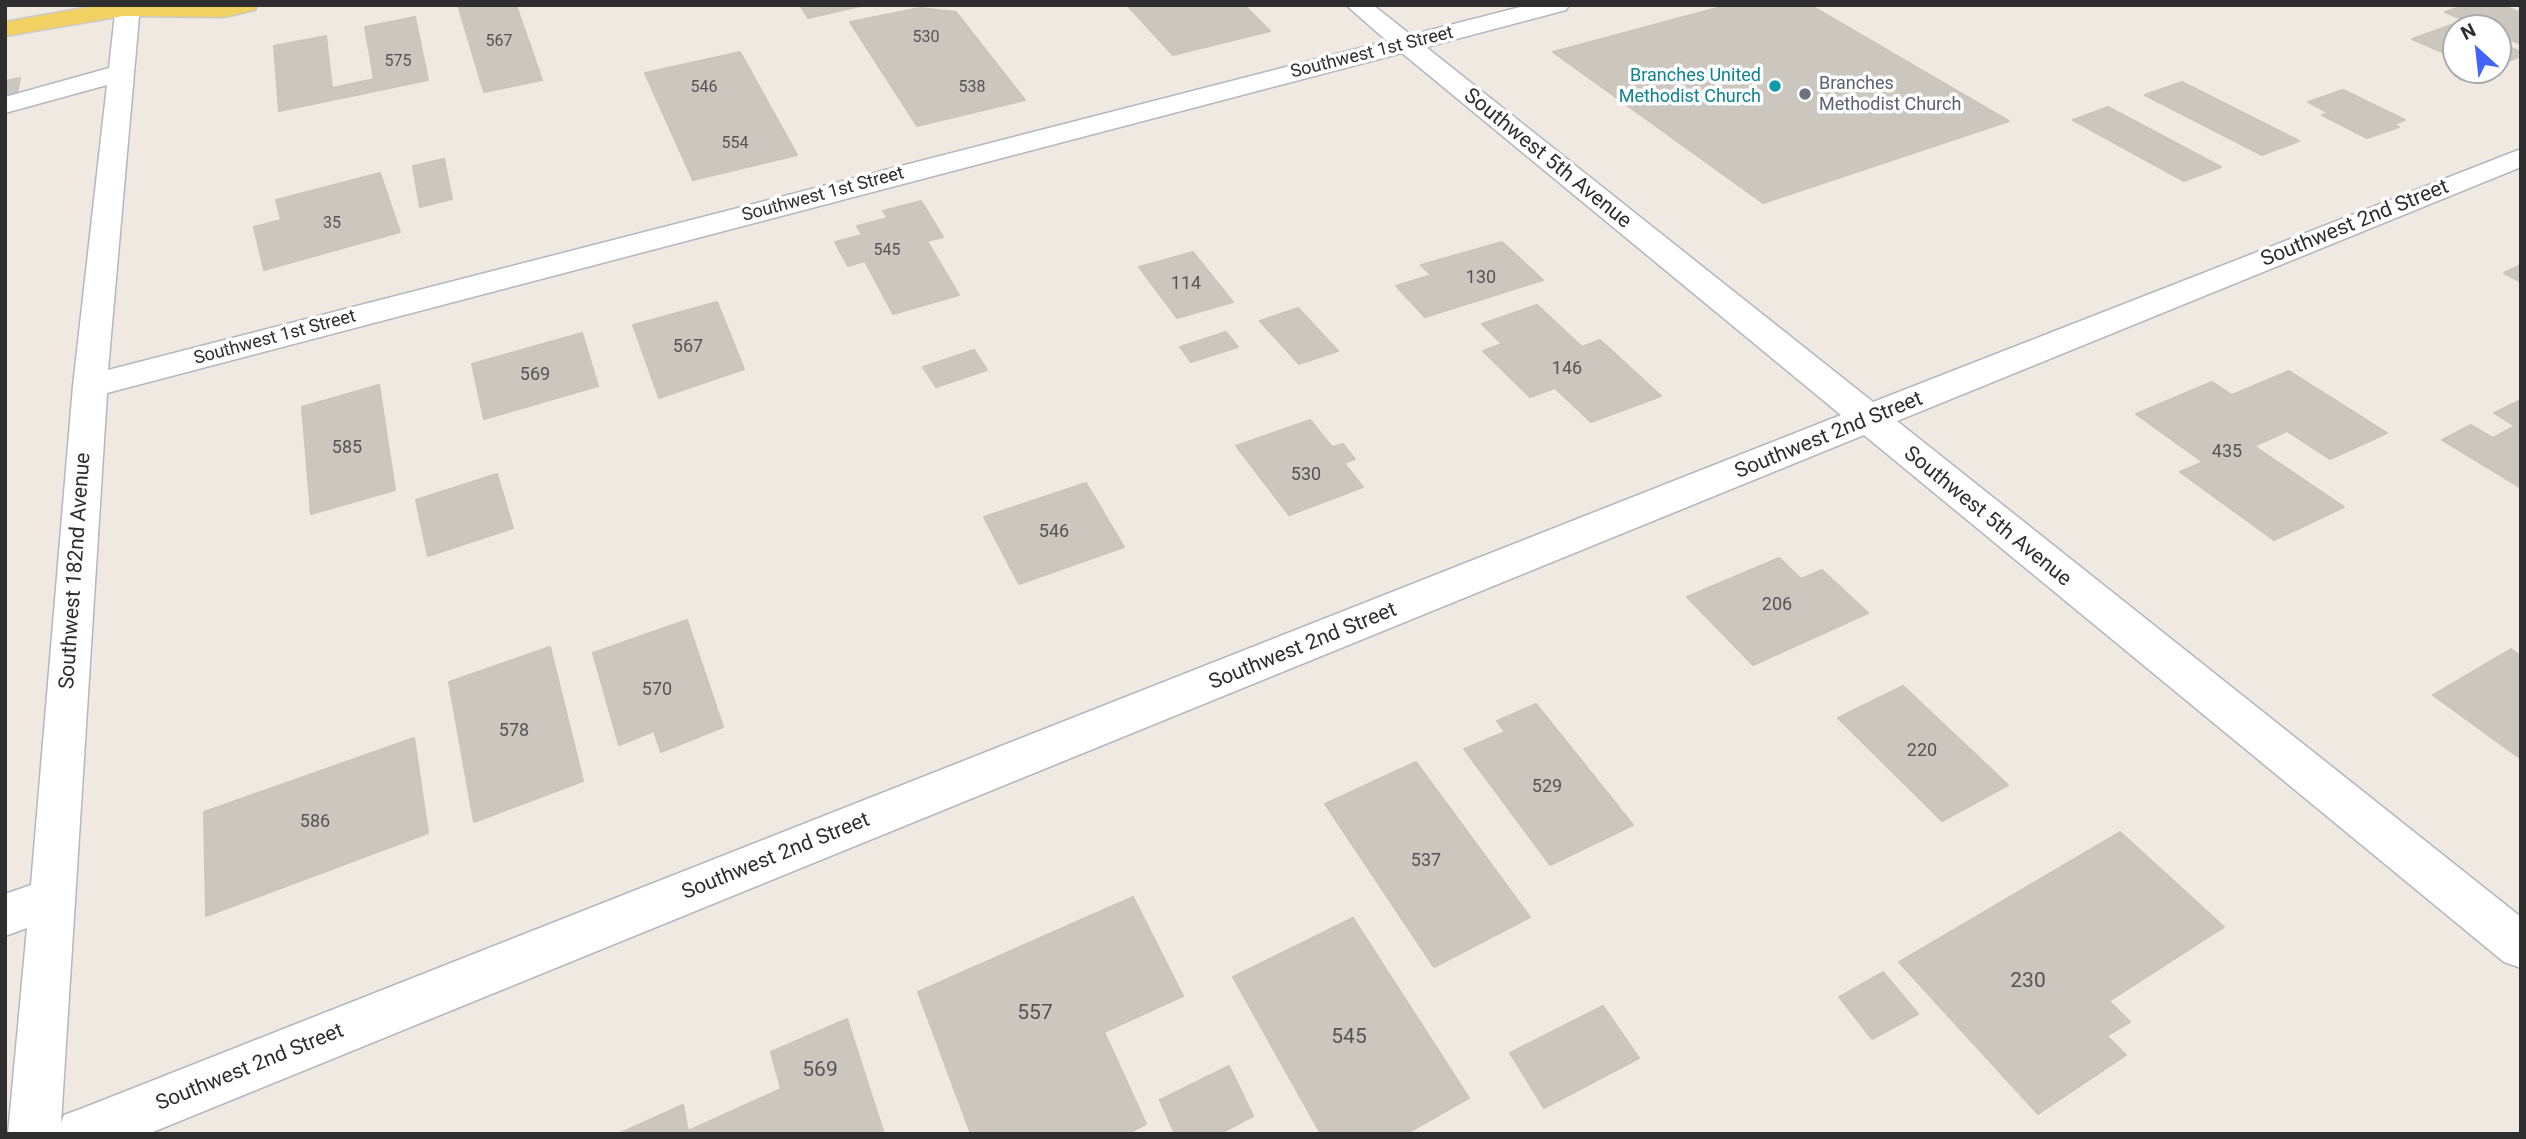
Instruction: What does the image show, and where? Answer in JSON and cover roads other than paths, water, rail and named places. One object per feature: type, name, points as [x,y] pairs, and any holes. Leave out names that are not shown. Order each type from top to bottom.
[{"type":"main road","points":[[5,29],[133,7],[224,10],[246,5]]},
{"type":"street","name":"Southwest 5th Avenue","points":[[1358,5],[2521,946]]},
{"type":"street","name":"Southwest 1st Street","points":[[90,386],[245,332],[1557,5]]},
{"type":"street","name":"Southwest 182nd Avenue","points":[[34,1134],[90,386],[123,72],[133,7]]},
{"type":"street","points":[[5,105],[123,72]]},
{"type":"street","points":[[5,80],[24,83],[37,96]]},
{"type":"street","name":"Southwest 2nd Street","points":[[83,1134],[2521,157]]},
{"type":"street","points":[[5,915],[53,898]]},
{"type":"place","name":"Branches United Methodist Church","points":[[1775,86]]},
{"type":"place","name":"Branches Methodist Church","points":[[1805,94]]}]
